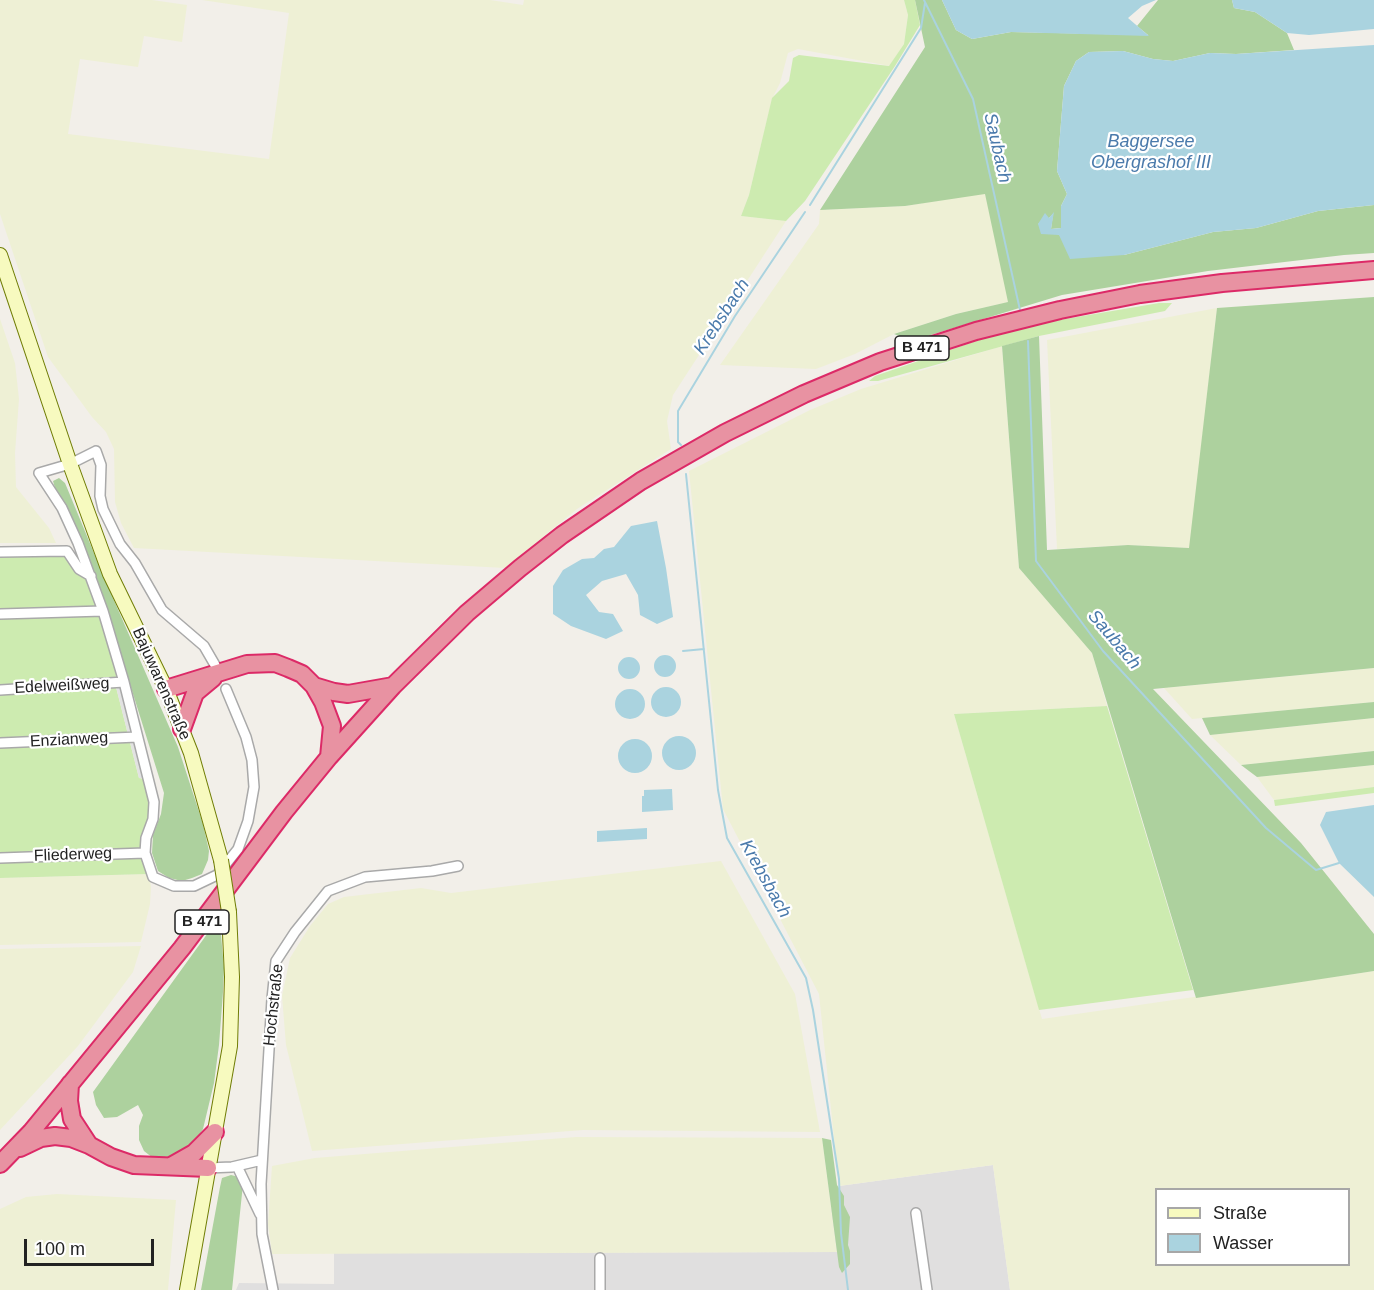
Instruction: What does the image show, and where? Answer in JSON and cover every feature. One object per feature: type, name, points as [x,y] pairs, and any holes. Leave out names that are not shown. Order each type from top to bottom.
[{"type":"highway","name":"B 471","points":[[6,1158],[182,948],[284,812],[329,757],[393,686],[511,575],[603,505],[685,454],[770,410],[880,362],[976,331],[1060,310],[1140,294],[1210,285],[1374,270]]},
{"type":"highway","points":[[166,689],[215,670],[247,664],[275,663],[302,674],[314,686],[332,726],[329,757]]},
{"type":"highway","points":[[182,729],[195,693],[215,670]]},
{"type":"highway","points":[[314,686],[348,694],[393,686]]},
{"type":"highway","points":[[70,1084],[69,1101],[72,1119],[89,1145]]},
{"type":"highway","points":[[170,1166],[194,1152],[215,1132]]},
{"type":"highway","points":[[6,1158],[41,1138],[55,1136],[70,1137],[111,1157],[135,1165],[208,1168]]},
{"type":"main road","name":"Bajuwarenstraße","points":[[0,255],[70,464],[110,574],[166,689],[191,753],[221,860],[229,912],[232,977],[230,1046],[187,1290]]},
{"type":"street","points":[[70,464],[96,451],[101,465],[100,496],[103,509],[120,544],[135,563],[162,610],[204,646],[215,670]]},
{"type":"street","name":"Bajuwarenstraße","points":[[70,464],[39,473],[62,508],[91,576],[124,682],[154,802],[153,819],[146,838],[145,853]]},
{"type":"street","points":[[0,552],[67,551],[79,568],[91,576]]},
{"type":"street","points":[[0,614],[103,611]]},
{"type":"street","name":"Edelweißweg","points":[[0,690],[124,682]]},
{"type":"street","points":[[145,853],[153,877],[174,886],[194,886],[217,875],[238,849],[248,821],[254,788],[252,760],[246,737],[226,689]]},
{"type":"street","name":"Enzianweg","points":[[0,743],[138,737]]},
{"type":"street","name":"Fliederweg","points":[[0,858],[145,853]]},
{"type":"street","name":"Hochstraße","points":[[273,1290],[261,1216],[262,1160],[276,961],[295,932],[328,891],[365,877],[432,871],[458,866]]},
{"type":"street","points":[[208,1168],[237,1166],[262,1160]]},
{"type":"street","points":[[237,1166],[261,1216]]},
{"type":"street","points":[[916,1213],[927,1290]]},
{"type":"street","points":[[600,1258],[600,1290]]},
{"type":"shaded area","points":[[122,686],[146,779],[139,778],[116,687]]},
{"type":"shaded area","points":[[993,1165],[1010,1290],[236,1290],[239,1283],[334,1284],[334,1253],[836,1252],[831,1211],[839,1186]]},
{"type":"green space","points":[[0,0],[152,0],[187,5],[182,42],[144,36],[138,67],[80,59],[68,134],[269,159],[289,13],[202,0],[490,0],[523,5],[524,0],[904,0],[908,15],[904,44],[890,66],[798,49],[788,53],[780,83],[772,99],[749,195],[741,216],[786,221],[673,395],[667,421],[671,449],[577,509],[505,568],[134,548],[121,523],[115,502],[114,449],[106,432],[92,417],[48,357],[0,214]]},
{"type":"green space","points":[[904,0],[915,0],[920,25],[805,201],[786,221],[741,216],[749,195],[772,98],[789,81],[793,58],[799,55],[889,66],[904,44],[908,15]]},
{"type":"green space","points":[[915,0],[942,0],[956,30],[972,39],[1011,32],[1148,35],[1137,26],[1158,0],[1232,0],[1234,8],[1255,12],[1287,33],[1294,50],[1236,54],[1210,53],[1173,61],[1153,59],[1123,51],[1089,52],[1076,61],[1064,86],[1057,171],[1067,194],[1061,206],[1061,228],[1051,229],[1053,214],[1038,224],[1059,235],[1124,255],[1213,232],[1256,228],[1318,211],[1374,205],[1374,253],[1208,271],[1062,295],[911,341],[894,334],[956,314],[1008,302],[985,194],[905,206],[820,210],[925,47]]},
{"type":"green space","points":[[985,193],[1009,302],[956,314],[894,334],[855,354],[816,369],[720,365],[819,224],[820,210],[905,206]]},
{"type":"green space","points":[[1374,297],[1374,668],[1153,689],[1301,843],[1374,934],[1374,971],[1196,998],[1092,653],[1019,568],[1002,346],[1039,336],[1047,550],[1128,545],[1189,548],[1217,308]]},
{"type":"green space","points":[[1159,303],[1172,303],[1165,311],[1039,336],[878,381],[869,381],[875,376],[982,339],[1036,324]]},
{"type":"green space","points":[[1217,308],[1190,548],[1128,545],[1057,549],[1047,340]]},
{"type":"green space","points":[[0,319],[15,363],[19,399],[15,453],[16,487],[49,528],[56,543],[0,543]]},
{"type":"green space","points":[[1002,346],[1019,568],[1092,653],[1107,706],[954,714],[1042,1019],[1374,971],[1374,1290],[1010,1290],[993,1165],[839,1186],[819,994],[723,809],[689,471],[810,410],[861,389]]},
{"type":"green space","points":[[59,478],[65,483],[178,747],[203,824],[209,851],[202,874],[192,878],[182,881],[169,878],[158,871],[152,853],[153,835],[161,814],[164,793],[98,582],[67,508],[55,488],[53,481]]},
{"type":"green space","points":[[69,547],[90,579],[122,686],[116,687],[139,778],[146,779],[151,803],[150,819],[143,848],[137,850],[0,855],[0,548]]},
{"type":"green space","points":[[1374,668],[1374,702],[1192,719],[1164,688]]},
{"type":"green space","points":[[1374,702],[1374,718],[1210,735],[1202,718]]},
{"type":"green space","points":[[1107,706],[1193,990],[1039,1010],[954,714]]},
{"type":"green space","points":[[1374,718],[1374,751],[1241,765],[1210,735]]},
{"type":"green space","points":[[1374,751],[1374,765],[1257,777],[1241,765]]},
{"type":"green space","points":[[1374,765],[1374,787],[1274,800],[1257,777]]},
{"type":"green space","points":[[1374,787],[1374,793],[1275,806],[1274,800]]},
{"type":"green space","points":[[144,856],[149,874],[0,878],[0,861]]},
{"type":"green space","points":[[721,861],[795,994],[820,1132],[583,1130],[312,1151],[286,1045],[282,996],[290,958],[310,926],[328,904],[344,897],[421,888],[451,893]]},
{"type":"green space","points":[[149,874],[150,904],[141,942],[0,945],[0,878]]},
{"type":"green space","points":[[216,929],[221,935],[224,968],[223,992],[214,1083],[203,1129],[191,1148],[176,1156],[153,1158],[144,1151],[139,1140],[139,1126],[143,1115],[138,1105],[117,1117],[104,1118],[96,1105],[93,1092],[210,930]]},
{"type":"green space","points":[[141,946],[133,972],[78,1046],[0,1130],[0,949]]},
{"type":"green space","points":[[576,1137],[822,1138],[837,1252],[272,1254],[268,1224],[272,1166],[315,1158]]},
{"type":"green space","points":[[822,1138],[831,1140],[837,1185],[844,1196],[844,1205],[850,1217],[848,1245],[850,1264],[842,1273],[839,1267]]},
{"type":"green space","points":[[231,1175],[239,1177],[243,1184],[232,1290],[201,1290],[222,1178]]},
{"type":"green space","points":[[57,1194],[176,1200],[168,1290],[0,1290],[0,1209],[26,1197]]},
{"type":"water","points":[[942,0],[1156,0],[1142,6],[1128,18],[1149,36],[1011,32],[972,39],[956,30]]},
{"type":"water","points":[[1232,0],[1374,0],[1374,29],[1309,35],[1287,33],[1255,12],[1234,8]]},
{"type":"water","name":"Baggersee Obergrashof III","points":[[1374,45],[1374,205],[1318,211],[1256,228],[1213,232],[1124,255],[1070,259],[1059,235],[1041,234],[1038,224],[1045,213],[1049,218],[1054,212],[1051,229],[1061,228],[1061,206],[1067,194],[1057,171],[1064,86],[1076,61],[1089,52],[1123,51],[1153,59],[1173,61],[1210,53],[1236,54]]},
{"type":"water","points":[[657,521],[673,617],[657,624],[640,615],[638,595],[626,574],[602,581],[586,595],[599,612],[613,614],[623,631],[606,639],[571,626],[553,614],[553,586],[563,570],[582,559],[594,558],[604,549],[614,547],[631,526]]},
{"type":"water","points":[[665,655],[675,662],[676,666],[669,676],[665,677],[655,670],[654,666],[661,656]]},
{"type":"water","points":[[629,657],[637,660],[640,668],[637,676],[629,679],[621,676],[618,668],[621,660]]},
{"type":"water","points":[[666,687],[677,691],[681,702],[677,713],[666,717],[655,713],[651,702],[655,691]]},
{"type":"water","points":[[630,689],[636,690],[644,698],[644,710],[636,718],[630,719],[624,718],[616,710],[615,704],[616,698],[624,690]]},
{"type":"water","points":[[679,736],[691,741],[696,753],[691,765],[679,770],[667,765],[662,753],[667,741]]},
{"type":"water","points":[[635,739],[647,744],[652,756],[647,768],[635,773],[623,768],[618,756],[623,744]]},
{"type":"water","points":[[672,789],[673,810],[642,812],[644,790]]},
{"type":"water","points":[[1374,805],[1374,897],[1339,863],[1320,825],[1326,812]]},
{"type":"water","points":[[647,828],[647,839],[597,842],[597,831]]},
{"type":"waterway","name":"Saubach","points":[[924,0],[973,99],[1020,310]]},
{"type":"waterway","name":"Krebsbach","points":[[810,205],[921,28],[925,3]]},
{"type":"waterway","name":"Krebsbach","points":[[681,445],[678,442],[678,411],[735,316],[805,212]]},
{"type":"waterway","name":"Saubach","points":[[1028,341],[1036,561],[1103,651],[1266,828],[1316,870],[1339,863]]},
{"type":"waterway","name":"Krebsbach","points":[[686,474],[718,790],[727,838],[806,978],[839,1179],[841,1233],[848,1290]]},
{"type":"waterway","points":[[683,651],[704,649]]}]
